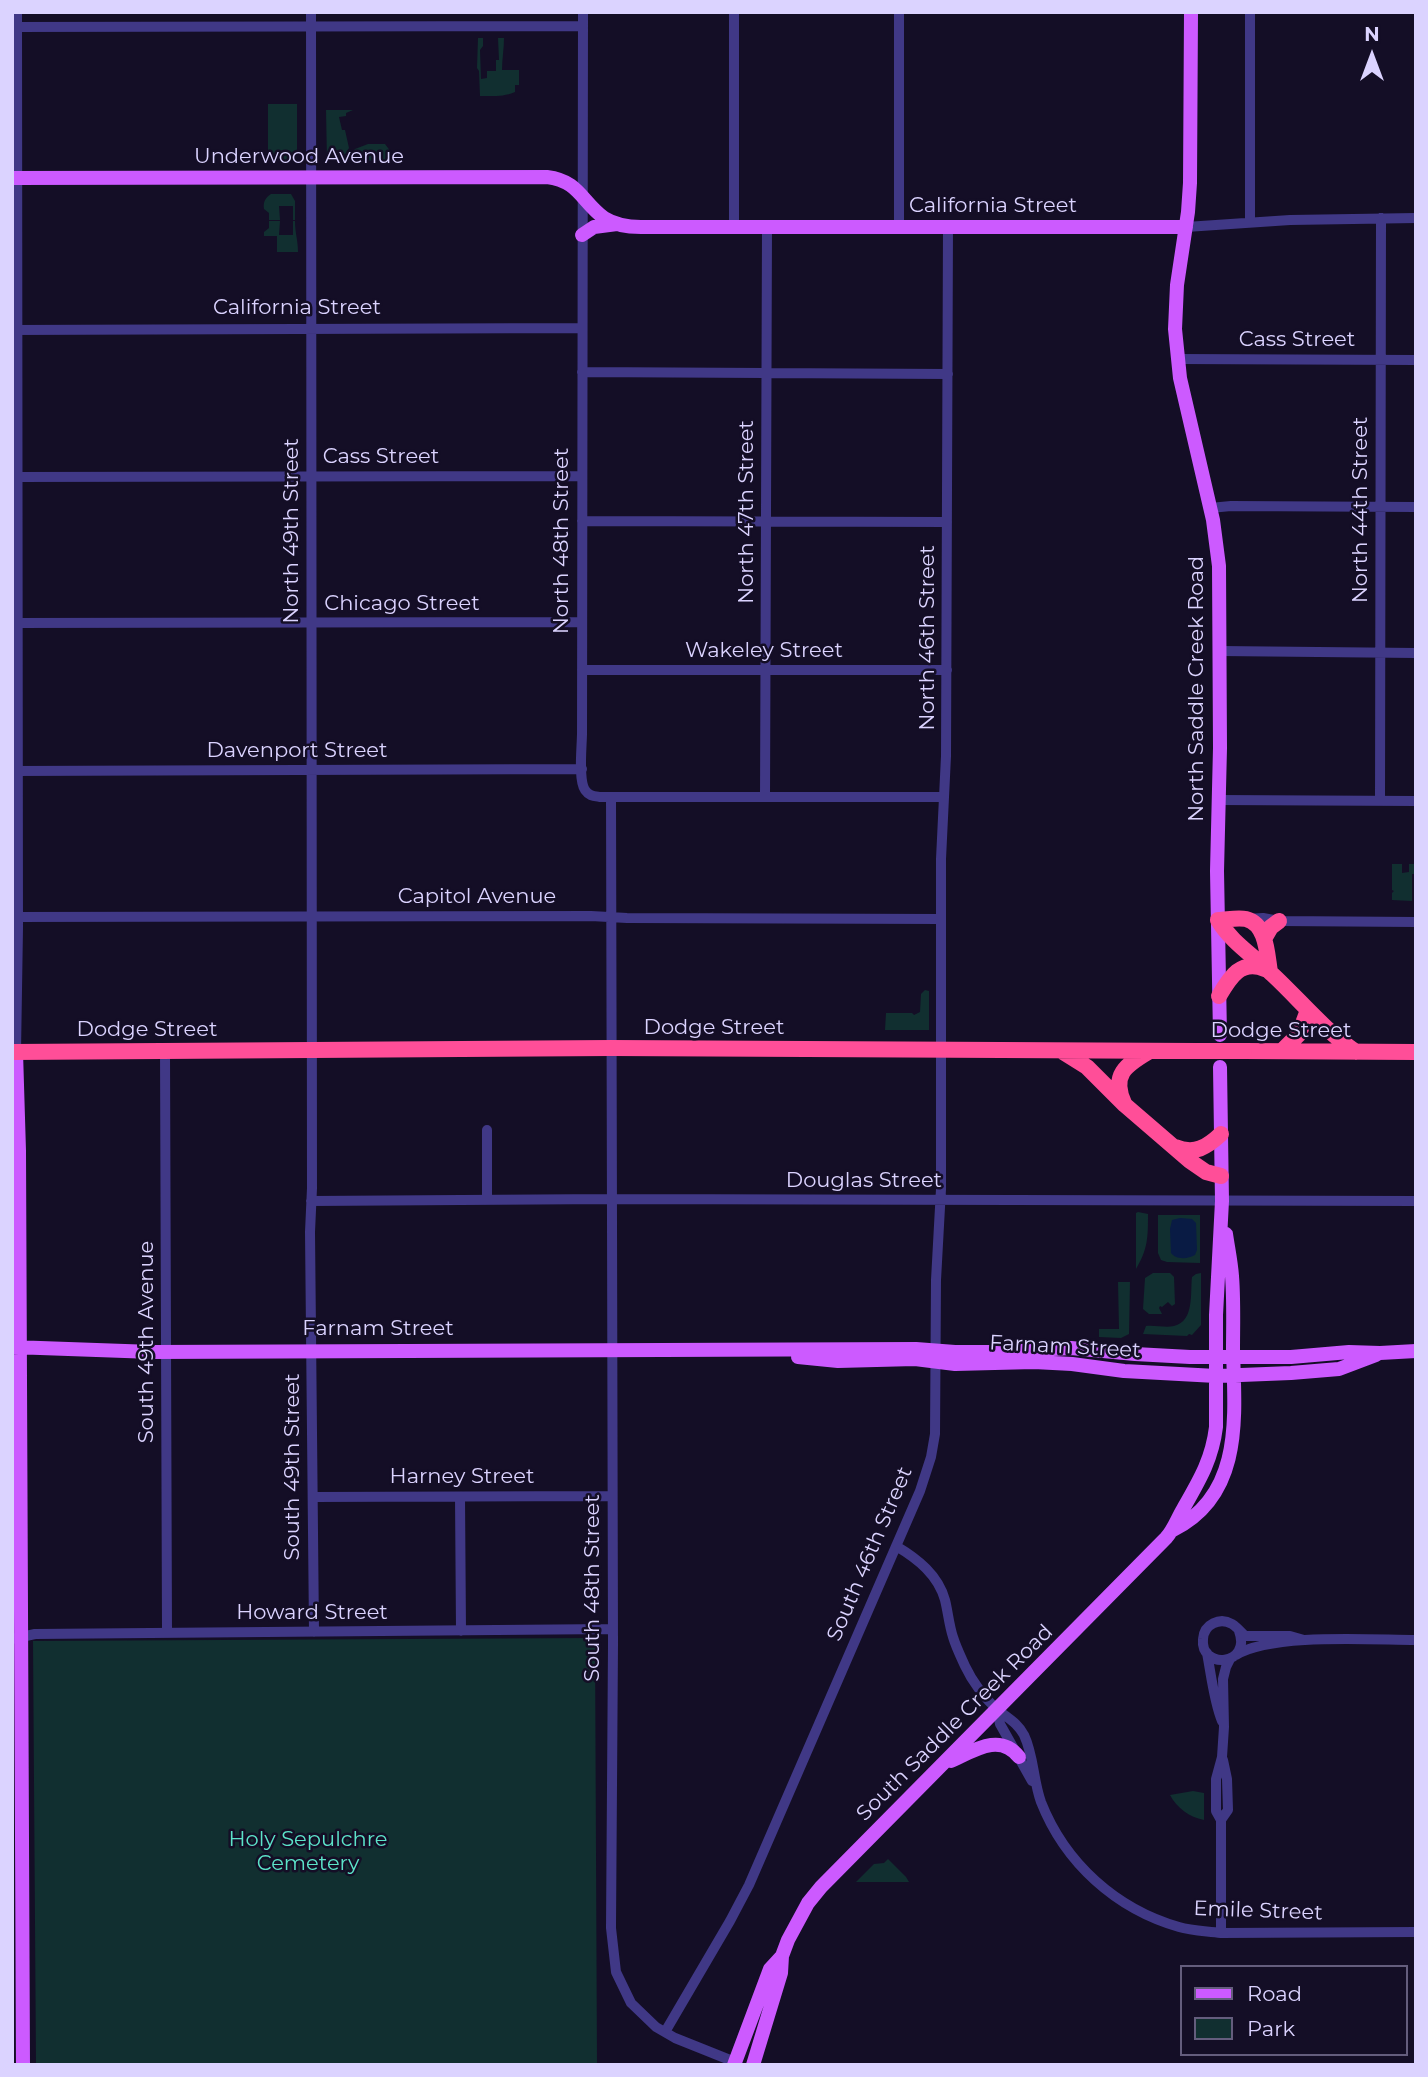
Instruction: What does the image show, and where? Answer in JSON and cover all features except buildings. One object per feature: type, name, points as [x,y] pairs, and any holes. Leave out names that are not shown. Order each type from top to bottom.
[{"type":"highway","points":[[1218,920],[1247,919],[1258,927],[1264,939],[1270,972]]},
{"type":"highway","points":[[1218,920],[1229,936],[1270,972],[1333,1035],[1356,1052]]},
{"type":"highway","points":[[1264,939],[1271,927],[1279,921]]},
{"type":"highway","points":[[1219,996],[1230,977],[1241,968],[1256,966],[1270,972]]},
{"type":"highway","points":[[1282,1051],[1299,1034],[1308,1010]]},
{"type":"highway","name":"Dodge Street","points":[[14,1052],[611,1048],[1416,1052]]},
{"type":"highway","points":[[1061,1050],[1087,1067],[1125,1105],[1203,1171],[1222,1176]]},
{"type":"highway","points":[[1125,1105],[1119,1087],[1122,1072],[1130,1063],[1149,1051]]},
{"type":"highway","points":[[1170,1144],[1185,1150],[1199,1149],[1221,1134]]},
{"type":"main road","name":"North Saddle Creek Road","points":[[1191,12],[1191,164],[1175,305],[1177,359],[1210,508],[1219,566],[1220,1035]]},
{"type":"main road","name":"Underwood Avenue","points":[[15,178],[547,177],[566,182],[582,194]]},
{"type":"main road","points":[[582,194],[602,216],[617,224]]},
{"type":"main road","name":"California Street","points":[[617,224],[641,227],[1185,227]]},
{"type":"main road","points":[[582,234],[594,227],[617,224]]},
{"type":"main road","points":[[14,1052],[19,1151],[16,1347],[17,1638],[23,2065]]},
{"type":"main road","name":"South Saddle Creek Road","points":[[753,2065],[781,1973],[782,1956],[808,1903],[1127,1579],[1172,1530],[1204,1472],[1214,1443],[1217,1411],[1216,1315],[1222,1201],[1220,1067]]},
{"type":"main road","name":"South Saddle Creek Road","points":[[1172,1530],[1190,1522],[1207,1505],[1224,1472],[1233,1436],[1235,1414],[1232,1276],[1222,1201]]},
{"type":"main road","name":"Farnam Street","points":[[16,1347],[166,1352],[916,1349],[954,1364],[1034,1362],[1216,1376],[1339,1369],[1380,1353]]},
{"type":"main road","name":"Farnam Street","points":[[936,1356],[1071,1348],[1157,1356],[1216,1357],[1291,1357],[1349,1352],[1416,1351]]},
{"type":"main road","points":[[941,1767],[978,1748],[995,1744],[1010,1748],[1019,1756]]},
{"type":"main road","name":"South Saddle Creek Road","points":[[734,2064],[770,1969],[782,1956]]},
{"type":"street","points":[[14,1052],[17,12]]},
{"type":"street","name":"North 49th Street","points":[[311,12],[312,1050]]},
{"type":"street","name":"North 48th Street","points":[[583,12],[582,769],[583,785],[588,793],[611,797]]},
{"type":"street","points":[[734,12],[734,227]]},
{"type":"street","points":[[899,12],[899,227]]},
{"type":"street","points":[[1250,12],[1250,222]]},
{"type":"street","points":[[15,27],[583,26]]},
{"type":"street","name":"North 44th Street","points":[[1380,801],[1381,218]]},
{"type":"street","name":"California Street","points":[[1185,227],[1250,222],[1416,218]]},
{"type":"street","name":"North 46th Street","points":[[941,1049],[941,836],[946,756],[947,670],[948,226]]},
{"type":"street","name":"North 47th Street","points":[[765,797],[767,227]]},
{"type":"street","name":"California Street","points":[[15,330],[582,328]]},
{"type":"street","name":"Cass Street","points":[[1177,359],[1416,360]]},
{"type":"street","points":[[582,372],[948,374]]},
{"type":"street","name":"Cass Street","points":[[15,477],[582,476]]},
{"type":"street","points":[[1210,508],[1416,507]]},
{"type":"street","points":[[582,521],[947,522]]},
{"type":"street","name":"Chicago Street","points":[[15,623],[582,622]]},
{"type":"street","points":[[1220,652],[1416,653]]},
{"type":"street","name":"Wakeley Street","points":[[582,670],[947,670]]},
{"type":"street","name":"Davenport Street","points":[[15,771],[582,769]]},
{"type":"street","points":[[611,1048],[611,797],[944,797]]},
{"type":"street","points":[[1218,800],[1416,802]]},
{"type":"street","name":"Capitol Avenue","points":[[15,917],[941,919]]},
{"type":"street","points":[[1247,919],[1416,922]]},
{"type":"street","name":"South 48th Street","points":[[611,1048],[611,1928],[616,1972],[631,2003],[652,2024],[734,2064]]},
{"type":"street","name":"South 46th Street","points":[[665,2032],[749,1885],[920,1491],[930,1457],[935,1434],[936,1280],[941,1200],[941,1049]]},
{"type":"street","name":"South 49th Street","points":[[312,1050],[314,1632]]},
{"type":"street","name":"South 49th Avenue","points":[[165,1051],[167,1633]]},
{"type":"street","points":[[487,1130],[487,1200]]},
{"type":"street","name":"Douglas Street","points":[[312,1201],[1416,1201]]},
{"type":"street","name":"Harney Street","points":[[313,1497],[611,1496]]},
{"type":"street","points":[[460,1497],[461,1631]]},
{"type":"street","name":"Emile Street","points":[[896,1546],[925,1566],[936,1581],[944,1597],[953,1639],[968,1672],[997,1709],[1013,1720],[1025,1737],[1037,1789]]},
{"type":"street","points":[[1224,1727],[1202,1641],[1203,1634],[1211,1625],[1223,1621],[1235,1626],[1245,1636],[1290,1636],[1304,1640]]},
{"type":"street","name":"Howard Street","points":[[17,1638],[36,1634],[612,1629]]},
{"type":"street","points":[[1221,1933],[1221,1820],[1216,1811],[1216,1779],[1222,1758],[1223,1679],[1226,1667],[1242,1643],[1239,1631]]},
{"type":"street","points":[[1207,1653],[1217,1660],[1233,1657],[1254,1647],[1304,1640],[1416,1640]]},
{"type":"street","name":"Emile Street","points":[[997,1709],[1000,1724],[1037,1789],[1051,1824],[1068,1851],[1106,1891],[1126,1904],[1181,1928],[1221,1933],[1416,1932]]},
{"type":"green space","points":[[478,38],[483,38],[480,50],[481,79],[487,78],[487,71],[496,71],[496,60],[499,60],[498,38],[504,38],[502,70],[519,70],[519,85],[515,85],[515,92],[480,96]]},
{"type":"green space","points":[[268,104],[297,104],[297,160],[268,160]]},
{"type":"green space","points":[[326,110],[353,110],[346,113],[346,116],[339,117],[349,148],[341,161],[327,161]]},
{"type":"green space","points":[[368,144],[385,144],[397,160],[344,161],[355,149]]},
{"type":"green space","points":[[271,194],[291,194],[295,201],[295,220],[293,206],[279,206],[280,220],[269,220],[264,204]]},
{"type":"green space","points":[[269,221],[280,221],[279,235],[293,235],[295,221],[298,252],[277,252],[277,236],[264,236],[264,232],[269,228]]},
{"type":"green space","points":[[1392,864],[1402,864],[1402,873],[1409,872],[1409,864],[1416,864],[1416,874],[1412,874],[1412,901],[1392,900]]},
{"type":"green space","points":[[925,990],[929,991],[929,1030],[885,1030],[886,1013],[914,1015],[920,1012],[921,994]]},
{"type":"green space","points":[[1136,1213],[1148,1214],[1148,1229],[1145,1249],[1136,1269]]},
{"type":"green space","points":[[1158,1215],[1200,1215],[1200,1263],[1161,1260],[1158,1253]]},
{"type":"green space","points":[[1153,1273],[1170,1273],[1174,1277],[1175,1304],[1172,1306],[1168,1302],[1160,1306],[1162,1314],[1149,1314],[1143,1309],[1145,1278]]},
{"type":"green space","points":[[1201,1273],[1201,1325],[1192,1335],[1143,1334],[1146,1326],[1168,1327],[1181,1323],[1190,1305],[1192,1277]]},
{"type":"green space","points":[[1118,1282],[1130,1282],[1129,1334],[1121,1338],[1099,1337],[1099,1329],[1119,1329]]},
{"type":"green space","name":"Holy Sepulchre Cemetery","points":[[595,1638],[597,2065],[36,2065],[33,1641]]},
{"type":"green space","points":[[1193,1791],[1204,1793],[1204,1820],[1184,1811],[1170,1795]]},
{"type":"green space","points":[[888,1859],[909,1882],[856,1882],[874,1864],[884,1863]]},
{"type":"water","points":[[1192,1219],[1196,1223],[1197,1250],[1195,1255],[1189,1257],[1179,1258],[1171,1253],[1172,1220]]}]
